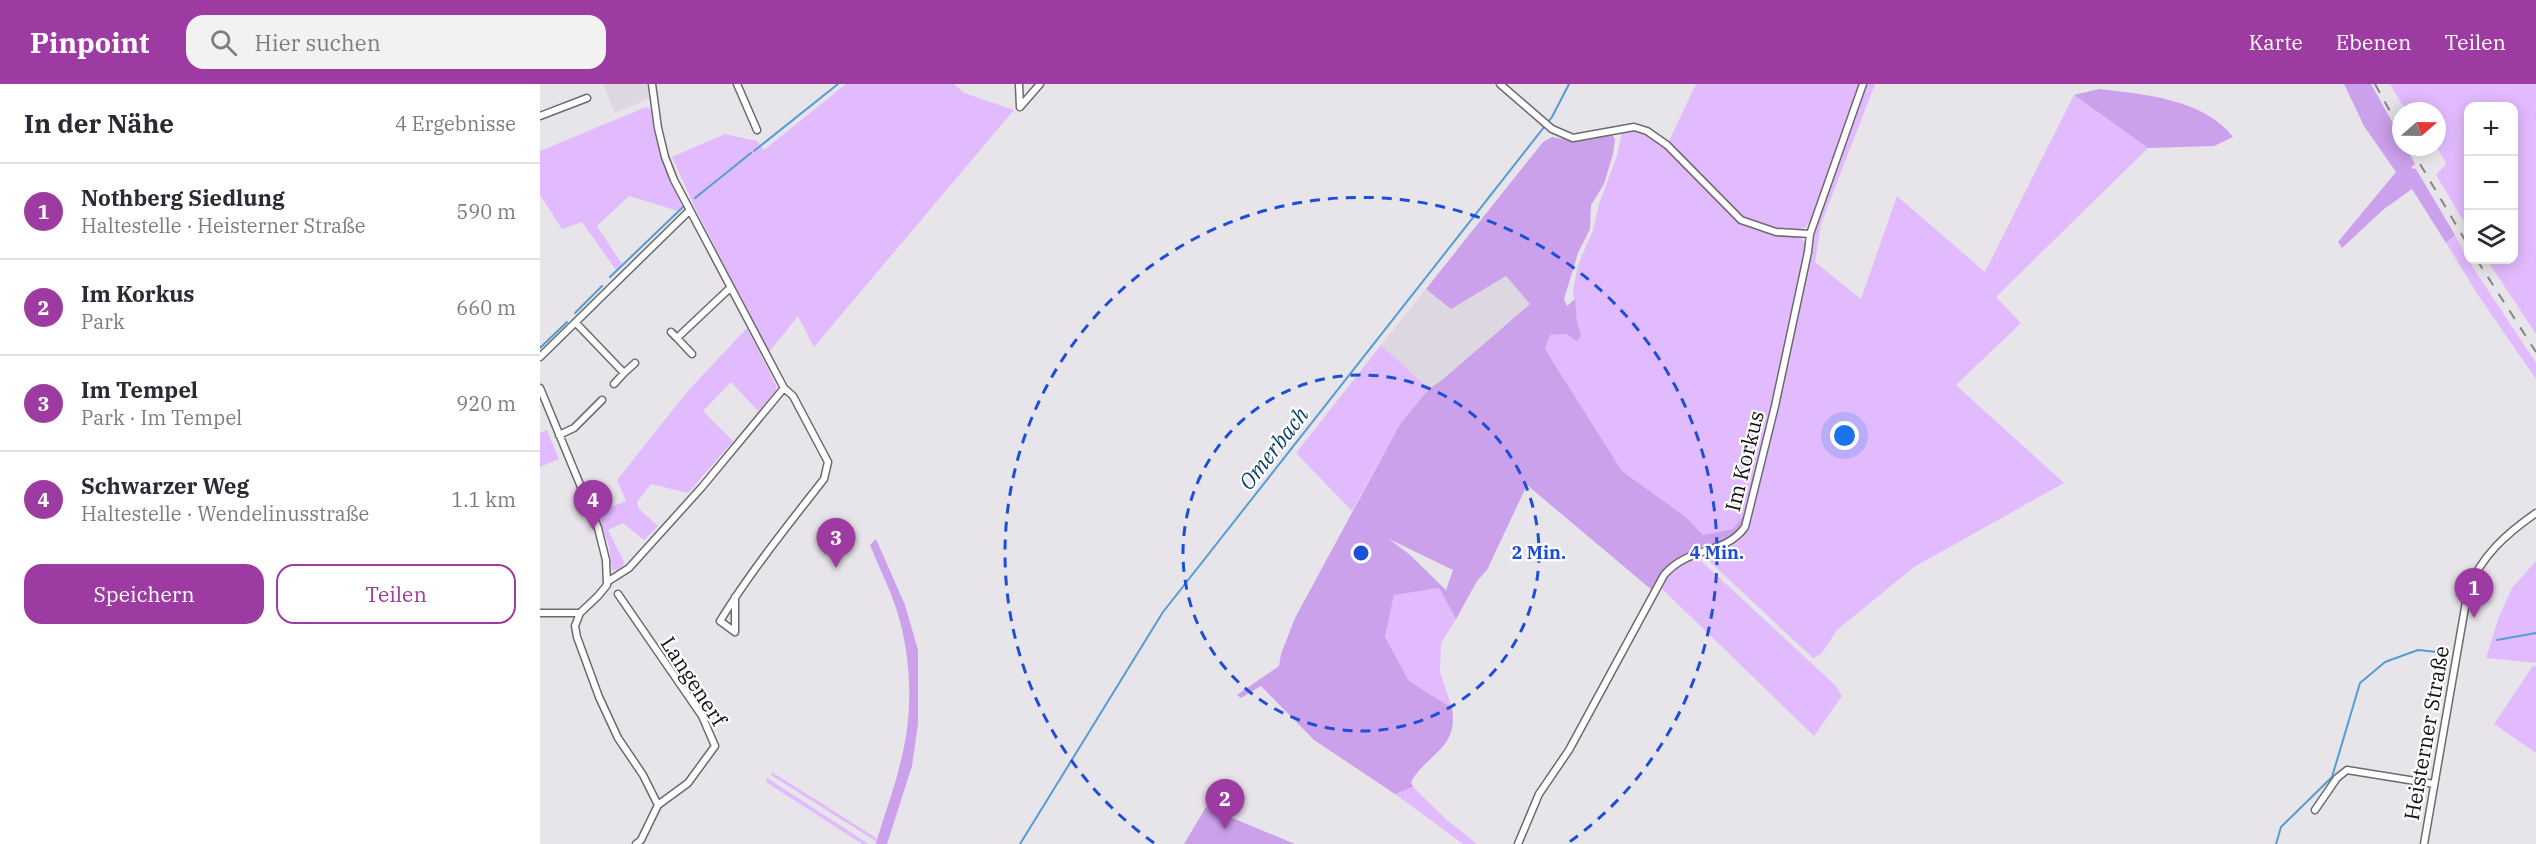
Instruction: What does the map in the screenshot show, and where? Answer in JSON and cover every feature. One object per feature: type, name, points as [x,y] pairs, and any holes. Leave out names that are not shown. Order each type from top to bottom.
[{"type":"street","points":[[652,84],[665,157],[689,211],[784,388],[793,396],[828,462],[824,479],[735,597],[720,621],[735,632],[735,597]]},
{"type":"street","points":[[737,84],[757,130]]},
{"type":"street","points":[[1019,84],[1020,107],[1040,84]]},
{"type":"street","points":[[1500,84],[1547,124],[1573,138],[1634,127],[1647,131],[1667,145],[1741,220],[1776,232],[1809,234]]},
{"type":"street","name":"Im Korkus","points":[[1518,844],[1539,794],[1558,769],[1586,722],[1664,575],[1683,558],[1730,542],[1745,527],[1775,406],[1808,252],[1809,234],[1863,84]]},
{"type":"street","points":[[540,116],[587,98]]},
{"type":"street","points":[[540,357],[689,211]]},
{"type":"street","points":[[677,338],[730,288]]},
{"type":"street","points":[[576,323],[624,373]]},
{"type":"street","points":[[671,332],[692,354]]},
{"type":"street","points":[[614,384],[635,363]]},
{"type":"street","points":[[540,388],[597,528],[606,560],[607,582],[603,592],[580,613],[575,626],[577,637],[599,698],[618,738],[643,775],[658,805],[641,840],[636,844]]},
{"type":"street","points":[[607,582],[619,577],[629,568],[702,487],[784,388]]},
{"type":"street","points":[[559,435],[574,428],[602,400]]},
{"type":"street","name":"Heisterner Straße","points":[[2424,844],[2468,590],[2482,561],[2498,543],[2536,513]]},
{"type":"street","name":"Langenerf","points":[[618,594],[702,716],[716,746],[688,783],[658,805]]},
{"type":"street","points":[[540,613],[580,613]]},
{"type":"street","points":[[2315,810],[2337,778],[2347,770],[2434,784]]},
{"type":"shaded area","points":[[603,84],[647,84],[649,96],[648,99],[615,113]]},
{"type":"shaded area","points":[[846,84],[954,84],[964,93],[1014,110],[814,347],[798,316],[769,352],[695,208],[672,157],[725,134],[757,141],[764,150]]},
{"type":"shaded area","points":[[1696,84],[1861,84],[1811,221],[1805,228],[1783,230],[1763,226],[1745,217],[1712,190],[1668,143]]},
{"type":"shaded area","points":[[1867,84],[1875,84],[1821,224],[1815,262],[1861,299],[1897,196],[1985,272],[2074,95],[2148,148],[1996,297],[2021,323],[1956,385],[2064,483],[1914,567],[1837,630],[1822,653],[1813,658],[1710,562],[1708,557],[1711,553],[1737,542],[1748,528],[1813,234]]},
{"type":"shaded area","points":[[2344,84],[2371,84],[2392,122],[2392,156],[2411,156],[2415,164],[2411,168],[2416,169],[2455,235],[2446,243],[2412,189],[2384,209],[2342,248],[2338,242],[2396,172],[2364,126]]},
{"type":"shaded area","points":[[2390,84],[2536,84],[2536,334],[2490,264],[2518,264],[2518,102],[2464,102],[2464,221],[2436,175],[2446,164],[2442,156],[2446,156],[2446,102],[2401,102]]},
{"type":"shaded area","points":[[2099,89],[2153,96],[2190,106],[2221,124],[2233,137],[2214,146],[2148,148],[2074,95]]},
{"type":"shaded area","points":[[646,107],[651,109],[662,158],[682,205],[681,212],[629,196],[597,226],[622,264],[616,270],[582,222],[562,229],[540,195],[540,151]]},
{"type":"shaded area","points":[[1634,130],[1646,133],[1665,147],[1741,223],[1776,235],[1799,237],[1806,243],[1772,407],[1746,512],[1733,529],[1703,535],[1686,517],[1622,471],[1545,349],[1549,335],[1566,334],[1577,322],[1573,291],[1578,265],[1593,230],[1599,204],[1617,156],[1622,132]]},
{"type":"shaded area","points":[[1611,134],[1615,139],[1604,184],[1591,205],[1590,229],[1578,253],[1564,299],[1567,306],[1575,299],[1581,336],[1577,341],[1566,334],[1550,335],[1545,349],[1622,471],[1686,517],[1703,535],[1733,529],[1746,512],[1741,525],[1727,540],[1691,552],[1675,561],[1653,591],[1527,485],[1487,570],[1477,581],[1456,619],[1439,588],[1394,595],[1385,637],[1409,681],[1452,708],[1453,722],[1446,742],[1417,772],[1411,782],[1413,787],[1395,794],[1314,740],[1261,686],[1241,698],[1237,695],[1279,666],[1281,654],[1295,618],[1400,424],[1429,389],[1530,304],[1506,276],[1451,309],[1426,289],[1543,142],[1552,137],[1573,141]],"holes":[[[1389,539],[1453,570],[1446,590],[1409,554]]]},
{"type":"shaded area","points":[[2455,235],[2464,252],[2464,264],[2471,264],[2536,363],[2536,379],[2480,298],[2446,243]]},
{"type":"shaded area","points":[[1506,276],[1530,304],[1429,389],[1381,345],[1426,289],[1451,309]]},
{"type":"shaded area","points":[[747,328],[777,387],[775,393],[758,411],[731,382],[703,411],[733,441],[688,493],[651,484],[637,502],[639,509],[658,526],[644,540],[623,523],[608,530],[625,564],[617,570],[612,570],[609,546],[597,513],[626,501],[617,480],[687,392]]},
{"type":"shaded area","points":[[1381,345],[1429,389],[1400,424],[1352,511],[1296,453]]},
{"type":"shaded area","points":[[547,430],[559,459],[540,467],[540,433]]},
{"type":"shaded area","points":[[876,539],[905,605],[918,650],[918,724],[912,766],[887,844],[876,844],[905,745],[909,684],[901,624],[870,545]]},
{"type":"shaded area","points":[[1697,557],[1836,686],[1842,696],[1814,736],[1660,587],[1674,568]]},
{"type":"shaded area","points":[[2536,561],[2536,663],[2486,658],[2499,617],[2512,588]]},
{"type":"shaded area","points":[[1439,588],[1456,619],[1441,643],[1440,672],[1452,708],[1409,681],[1385,637],[1394,594]]},
{"type":"shaded area","points":[[2533,666],[2536,666],[2536,753],[2494,724]]},
{"type":"shaded area","points":[[772,772],[878,839],[877,842],[771,775]]},
{"type":"shaded area","points":[[767,778],[869,844],[862,844],[766,782]]},
{"type":"shaded area","points":[[1413,787],[1447,820],[1477,844],[1463,844],[1395,794]]},
{"type":"shaded area","points":[[1206,807],[1295,844],[1184,844]]},
{"type":"waterway","points":[[754,151],[838,84]]},
{"type":"waterway","name":"Omerbach","points":[[1020,844],[1163,612],[1552,117],[1569,84]]},
{"type":"waterway","points":[[695,198],[751,153]]},
{"type":"waterway","points":[[610,277],[683,207]]},
{"type":"waterway","points":[[575,313],[602,286]]},
{"type":"waterway","points":[[540,348],[567,322]]},
{"type":"waterway","points":[[2497,640],[2536,633]]},
{"type":"waterway","points":[[2276,844],[2281,827],[2332,777],[2360,683],[2385,662],[2418,650],[2447,653]]},
{"type":"railway","points":[[2375,84],[2392,115]]},
{"type":"railway","points":[[2415,156],[2464,238]]},
{"type":"railway","points":[[2480,264],[2536,352]]},
{"type":"place","name":"Schwarzer Weg","points":[[593,530]]},
{"type":"place","name":"Im Tempel","points":[[836,568]]},
{"type":"place","name":"Nothberg Siedlung","points":[[2474,618]]},
{"type":"place","name":"Im Korkus","points":[[1225,829]]}]
